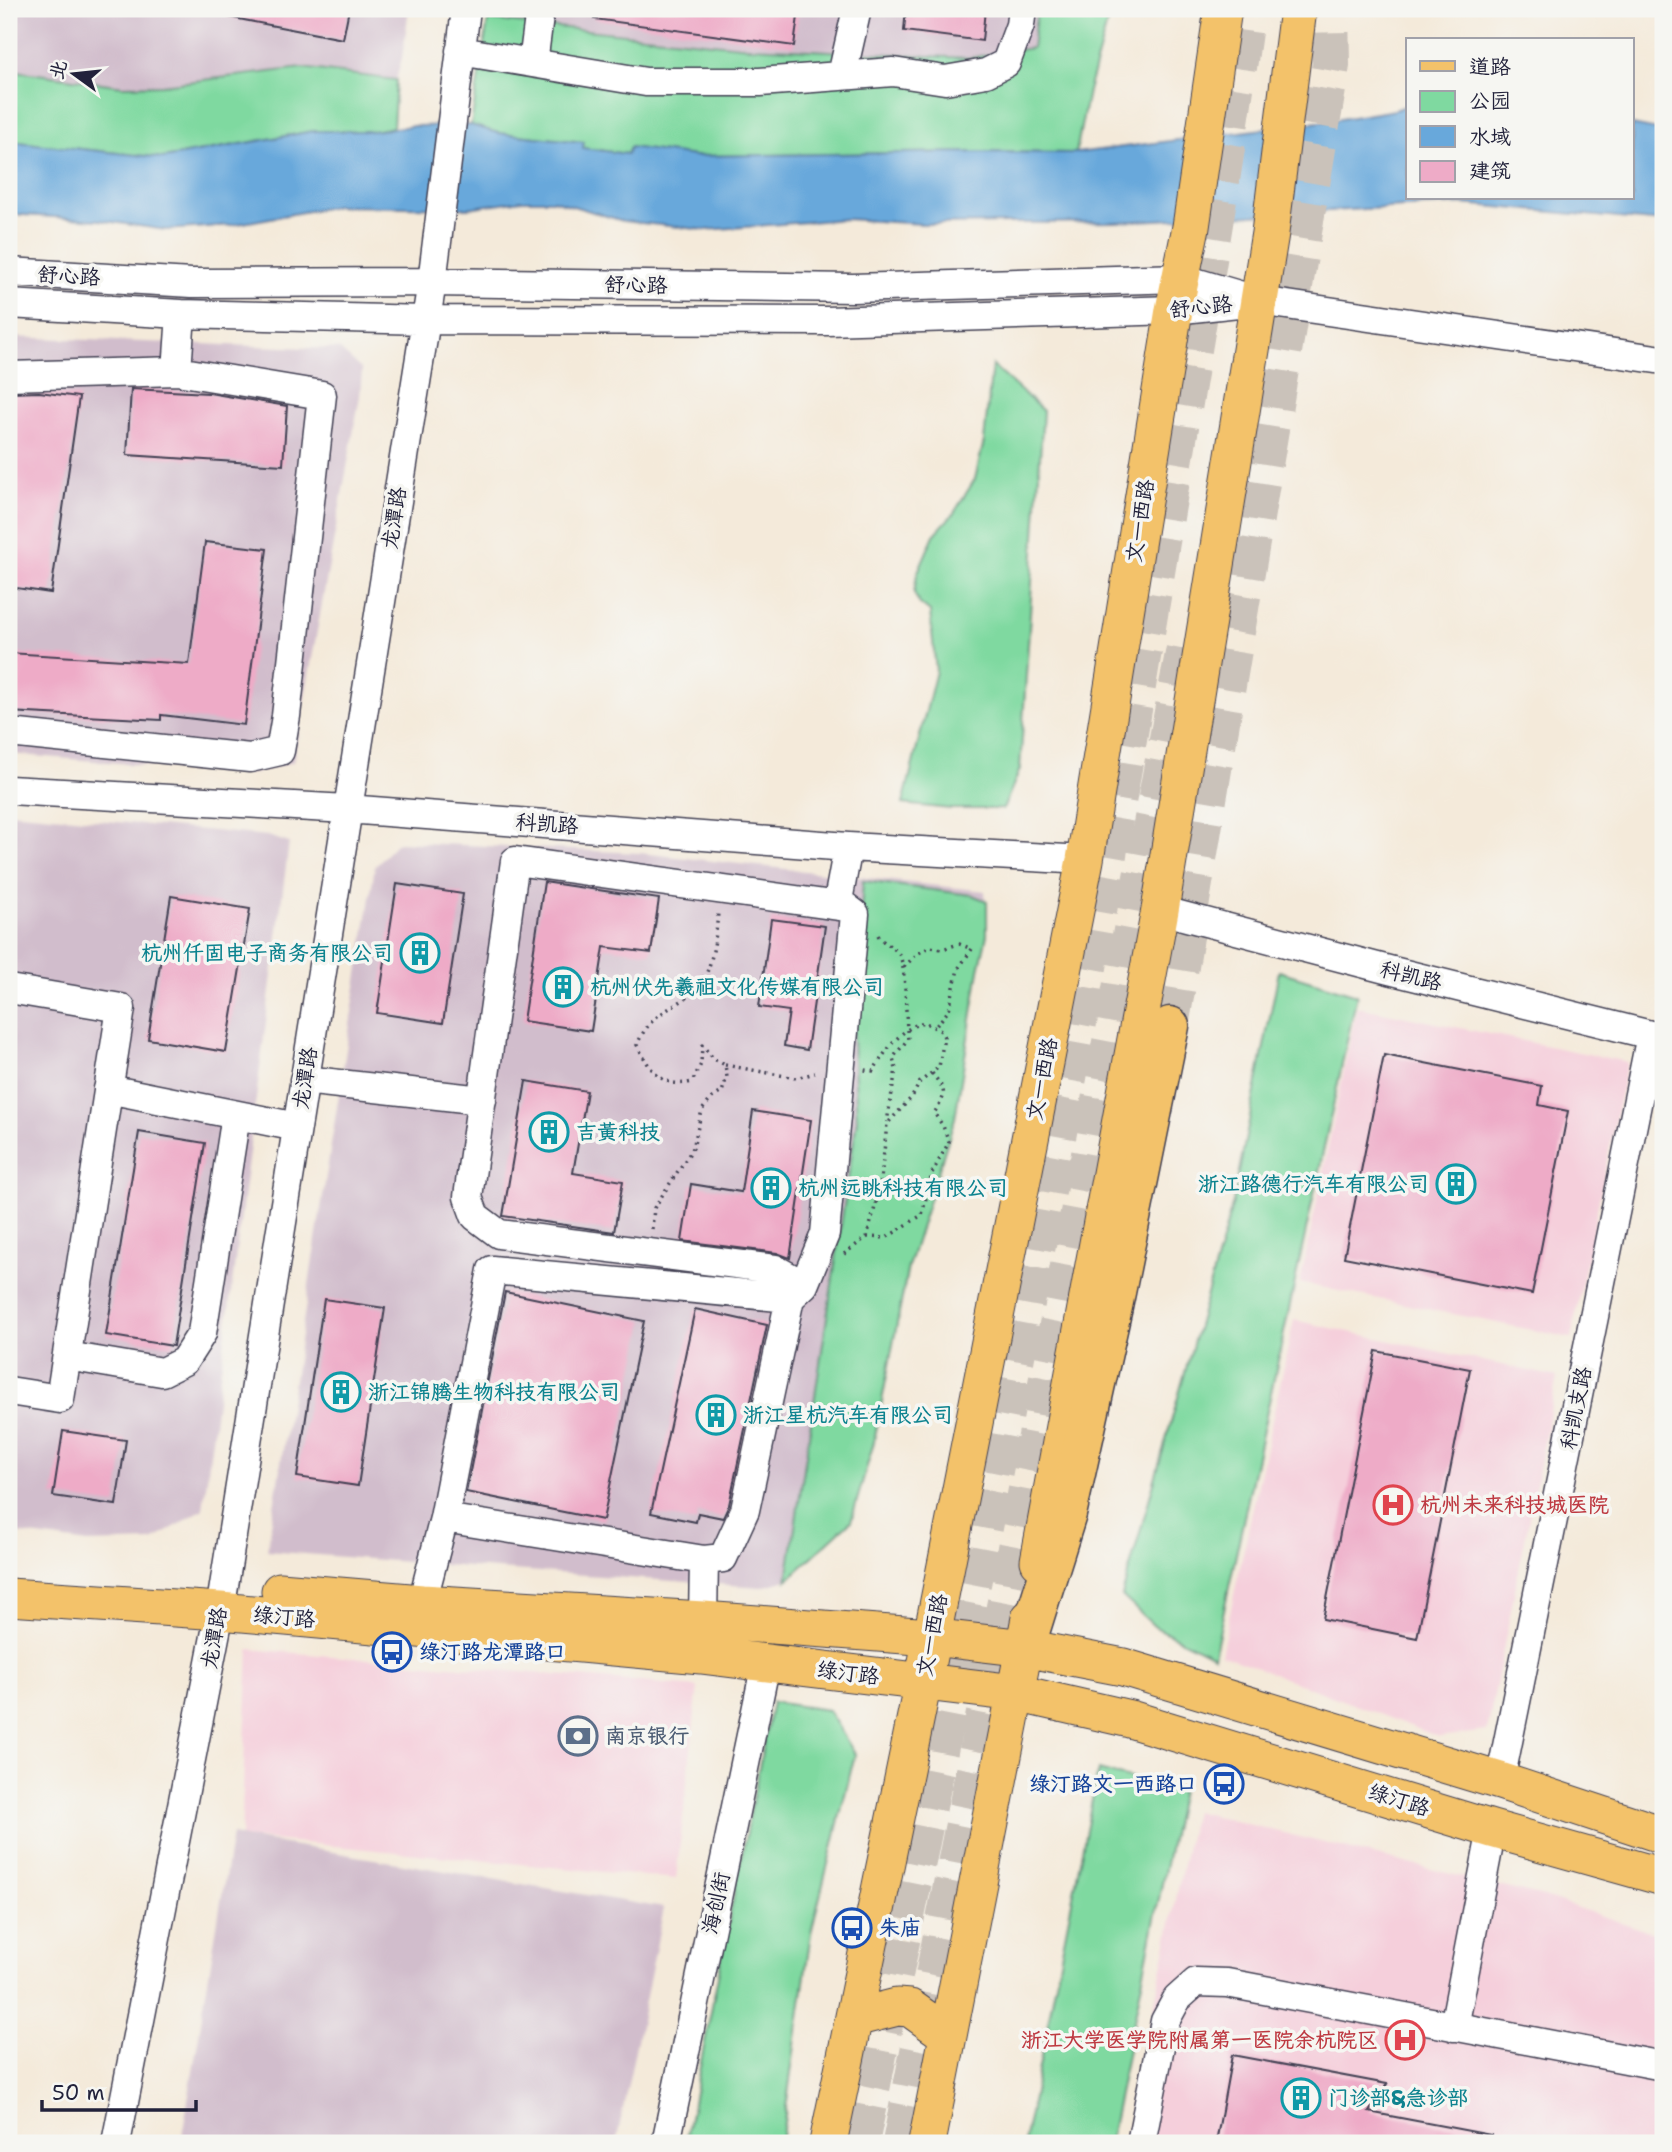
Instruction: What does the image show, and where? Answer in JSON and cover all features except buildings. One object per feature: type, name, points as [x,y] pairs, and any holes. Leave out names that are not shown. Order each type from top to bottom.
[{"type":"highway","points":[[1025,1648],[1067,1514],[1116,1294],[1170,1027]]},
{"type":"main road","name":"文一西路","points":[[828,2143],[923,1682],[1085,860],[1177,294],[1191,227],[1223,9]]},
{"type":"main road","points":[[927,2143],[1025,1648],[1045,1523],[1160,910],[1270,233],[1298,9]]},
{"type":"main road","name":"绿汀路","points":[[9,1575],[116,1584],[221,1599],[1016,1693],[1129,1719],[1492,1829],[1663,1877]]},
{"type":"main road","name":"绿汀路","points":[[9,1597],[422,1603],[931,1637],[1025,1648],[1123,1667],[1500,1781],[1663,1835]]},
{"type":"main road","points":[[853,2018],[897,2007],[910,2008],[948,2035]]},
{"type":"street","name":"龙潭路","points":[[116,2143],[221,1599],[432,282],[466,9]]},
{"type":"street","points":[[533,63],[541,9]]},
{"type":"street","points":[[842,75],[857,9]]},
{"type":"street","points":[[460,51],[646,82],[760,82],[893,72],[945,80],[986,73],[1006,63],[1020,25],[1022,9]]},
{"type":"street","name":"舒心路","points":[[9,272],[191,283],[432,282],[1177,294],[1259,301],[1663,360]]},
{"type":"street","name":"舒心路","points":[[9,304],[181,314],[426,320],[827,321],[1177,294]]},
{"type":"street","points":[[177,371],[181,314]]},
{"type":"street","points":[[9,376],[177,371],[322,395],[280,751],[250,758],[9,733]]},
{"type":"street","name":"科凯路","points":[[9,790],[347,809],[848,847],[1085,860]]},
{"type":"street","points":[[848,847],[838,901],[851,910]]},
{"type":"street","points":[[797,1291],[775,1269],[499,1234],[475,1216],[468,1197],[515,861],[851,910]]},
{"type":"street","points":[[444,1518],[704,1560],[723,1559],[745,1510],[797,1291],[825,1234],[841,1068],[851,910]]},
{"type":"street","name":"科凯路","points":[[1160,910],[1657,1036]]},
{"type":"street","points":[[9,989],[121,1008],[60,1399],[9,1391]]},
{"type":"street","name":"科凯支路","points":[[1500,1781],[1657,1036]]},
{"type":"street","points":[[304,1080],[482,1100]]},
{"type":"street","points":[[108,1089],[297,1127]]},
{"type":"street","points":[[67,1356],[162,1372],[184,1361],[202,1333],[236,1115]]},
{"type":"street","points":[[422,1603],[444,1518],[492,1270],[797,1291]]},
{"type":"street","points":[[703,1620],[704,1560]]},
{"type":"street","name":"海创街","points":[[666,2143],[766,1663]]},
{"type":"street","points":[[1454,2027],[1492,1829]]},
{"type":"street","points":[[1141,2143],[1165,2021],[1177,1999],[1196,1982],[1227,1983],[1663,2066]]},
{"type":"path","points":[[720,890],[714,949],[700,985],[654,1017],[636,1045],[652,1073],[680,1084],[692,1082],[701,1064],[702,1045],[714,1059],[725,1065],[796,1078],[841,1068],[873,1071],[893,1042],[906,1029],[925,1022],[941,1031],[944,1037],[939,1066],[920,1082],[912,1097],[887,1124]]},
{"type":"path","points":[[836,1260],[867,1237],[880,1188],[896,1069],[892,1058],[908,1039],[904,967],[899,953],[882,943],[874,930],[851,910]]},
{"type":"path","points":[[904,967],[917,954],[930,947],[942,949],[959,944],[972,948],[958,970],[949,1010],[934,1027]]},
{"type":"path","points":[[649,1253],[654,1208],[692,1148],[702,1110],[712,1098],[722,1092],[727,1077],[725,1065]]},
{"type":"path","points":[[867,1237],[886,1238],[922,1215],[932,1173],[948,1142],[943,1125],[934,1113],[944,1099],[944,1088],[932,1072]]},
{"type":"shaded area","points":[[9,9],[409,9],[396,80],[302,68],[162,85],[123,86],[9,70]]},
{"type":"shaded area","points":[[490,9],[1037,9],[1032,48],[968,58],[750,47],[488,20]]},
{"type":"shaded area","points":[[9,337],[339,349],[362,370],[360,396],[293,762],[253,774],[9,754]]},
{"type":"shaded area","points":[[9,812],[268,836],[289,843],[203,1509],[152,1541],[88,1543],[9,1532]]},
{"type":"shaded area","points":[[398,842],[640,853],[985,891],[987,935],[955,1118],[908,1267],[874,1442],[851,1521],[787,1580],[761,1587],[267,1551],[375,866]]},
{"type":"shaded area","points":[[1357,1007],[1627,1062],[1571,1338],[1300,1283]]},
{"type":"shaded area","name":"杭州未来科技城医院","points":[[1294,1320],[1557,1377],[1487,1731],[1439,1737],[1221,1654]]},
{"type":"shaded area","points":[[249,1649],[698,1687],[676,1879],[241,1837]]},
{"type":"shaded area","name":"浙江大学医学院附属第一医院余杭院区","points":[[1194,1811],[1544,1897],[1663,1936],[1663,2143],[1126,2143]]},
{"type":"shaded area","points":[[232,1835],[664,1908],[616,2143],[181,2143]]},
{"type":"green space","points":[[1037,9],[1111,9],[1088,91],[1076,153],[695,156],[630,147],[628,154],[583,148],[583,142],[498,133],[471,125],[488,20],[750,47],[968,58],[1032,48]]},
{"type":"green space","points":[[302,68],[396,80],[393,127],[372,131],[313,131],[163,158],[9,141],[9,70],[123,86],[162,85]]},
{"type":"green space","points":[[992,365],[1043,411],[1020,769],[1003,809],[951,809],[903,804],[936,671],[930,612],[919,603],[914,593],[917,574],[934,535],[954,513],[975,479],[984,441]]},
{"type":"green space","points":[[863,881],[972,895],[987,901],[987,935],[955,1118],[908,1267],[874,1442],[851,1521],[787,1580],[857,1120],[853,1040]]},
{"type":"green space","points":[[1279,971],[1357,995],[1214,1656],[1155,1627],[1122,1596],[1233,1202]]},
{"type":"green space","points":[[772,1702],[828,1710],[855,1754],[811,1933],[781,2143],[685,2143]]},
{"type":"green space","points":[[1098,1770],[1181,1791],[1109,2143],[1024,2143]]},
{"type":"water","points":[[1406,106],[1406,200],[1634,200],[1634,125],[1663,131],[1663,222],[1463,204],[1116,222],[922,224],[846,219],[706,230],[623,221],[553,200],[522,200],[468,208],[336,206],[232,225],[166,230],[99,220],[9,214],[9,141],[164,158],[313,131],[372,131],[412,126],[471,125],[498,133],[584,142],[583,148],[627,154],[630,147],[695,156],[1076,153],[1395,110]]},
{"type":"tunnel","points":[[860,2143],[941,1742],[1057,1140],[1206,273],[1246,9]]},
{"type":"tunnel","points":[[1170,1026],[1331,65],[1330,9]]},
{"type":"tunnel","points":[[901,2143],[968,1804],[1186,643]]},
{"type":"place","name":"杭州仟固电子商务有限公司","points":[[420,953]]},
{"type":"place","name":"杭州伏先羲祖文化传媒有限公司","points":[[563,987]]},
{"type":"place","name":"吉黄科技","points":[[549,1132]]},
{"type":"place","name":"浙江路德行汽车有限公司","points":[[1456,1184]]},
{"type":"place","name":"杭州远眺科技有限公司","points":[[771,1188]]},
{"type":"place","name":"浙江锦腾生物科技有限公司","points":[[341,1392]]},
{"type":"place","name":"浙江星杭汽车有限公司","points":[[716,1415]]},
{"type":"place","name":"杭州未来科技城医院","points":[[1393,1505]]},
{"type":"place","name":"绿汀路龙潭路口","points":[[392,1652]]},
{"type":"place","name":"南京银行","points":[[578,1736]]},
{"type":"place","name":"绿汀路文一西路口","points":[[1224,1784]]},
{"type":"place","name":"朱庙","points":[[852,1928]]},
{"type":"place","name":"浙江大学医学院附属第一医院余杭院区","points":[[1405,2040]]},
{"type":"place","name":"门诊部&急诊部","points":[[1301,2098]]}]
